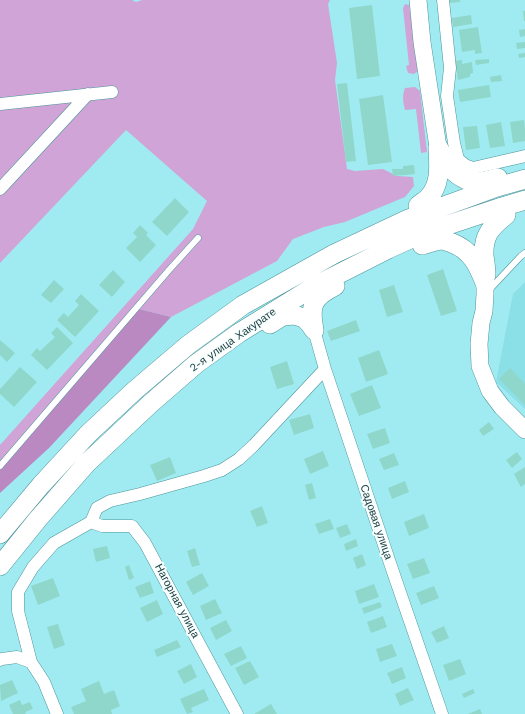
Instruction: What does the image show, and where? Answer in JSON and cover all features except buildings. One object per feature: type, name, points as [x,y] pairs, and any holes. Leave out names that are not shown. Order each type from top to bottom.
[{"type":"main road","points":[[409,212],[428,198],[435,188],[438,173],[438,147],[422,42],[418,0]]},
{"type":"main road","points":[[438,147],[446,163],[457,175],[464,179],[475,182],[525,174]]},
{"type":"main road","points":[[409,212],[457,192],[495,179]]},
{"type":"main road","name":"2-я улица Хакурате","points":[[0,534],[41,485],[88,434],[134,391],[188,345],[244,305],[409,212],[525,179]]},
{"type":"main road","name":"2-я улица Хакурате","points":[[0,566],[87,463],[150,404],[196,364],[239,333],[315,286],[349,268],[417,243],[448,225],[525,200]]},
{"type":"main road","points":[[63,490],[120,439],[208,368],[283,316],[324,292],[417,243],[441,237],[525,209]]},
{"type":"main road","points":[[506,215],[493,226],[488,234],[485,244],[484,256],[486,268],[479,344],[480,366],[490,391],[502,407],[525,430]]},
{"type":"main road","points":[[417,243],[445,240],[459,246],[473,258],[480,269],[485,288]]},
{"type":"main road","points":[[314,330],[312,313],[313,304],[324,292]]},
{"type":"main road","points":[[283,316],[294,315],[304,318],[314,330]]},
{"type":"street","points":[[443,0],[450,68],[447,96],[458,159],[465,165],[473,168],[525,156]]},
{"type":"street","points":[[0,104],[112,92]]},
{"type":"street","points":[[0,189],[88,94]]},
{"type":"street","name":"Садовая улица","points":[[314,330],[325,369],[442,714]]},
{"type":"street","points":[[57,714],[44,682],[31,662],[18,612],[18,592],[33,567],[54,543],[91,522],[97,508],[110,501],[204,476],[222,470],[239,459],[325,369]]},
{"type":"street","name":"Нагорная улица","points":[[91,522],[102,526],[132,526],[141,537],[237,714]]},
{"type":"street","points":[[0,660],[17,657],[31,662]]},
{"type":"lane","points":[[0,466],[198,238]]},
{"type":"lane","points":[[485,288],[525,253]]},
{"type":"shaded area","points":[[0,0],[132,0],[136,2],[142,0],[330,0],[328,4],[337,63],[335,80],[347,169],[355,171],[383,169],[397,176],[413,177],[414,186],[405,197],[345,222],[324,227],[293,239],[277,261],[171,317],[139,309],[0,464],[0,445],[193,229],[207,201],[126,130],[0,263]]},
{"type":"shaded area","points":[[405,4],[409,5],[419,66],[418,71],[414,74],[408,73],[406,66],[409,65],[403,8]]},
{"type":"shaded area","points":[[415,87],[420,91],[427,152],[421,153],[416,109],[405,110],[403,101],[405,88]]},
{"type":"shaded area","points":[[525,282],[525,409],[496,382],[513,294]]},
{"type":"shaded area","points":[[139,309],[171,317],[49,448],[0,493],[0,464]]}]
